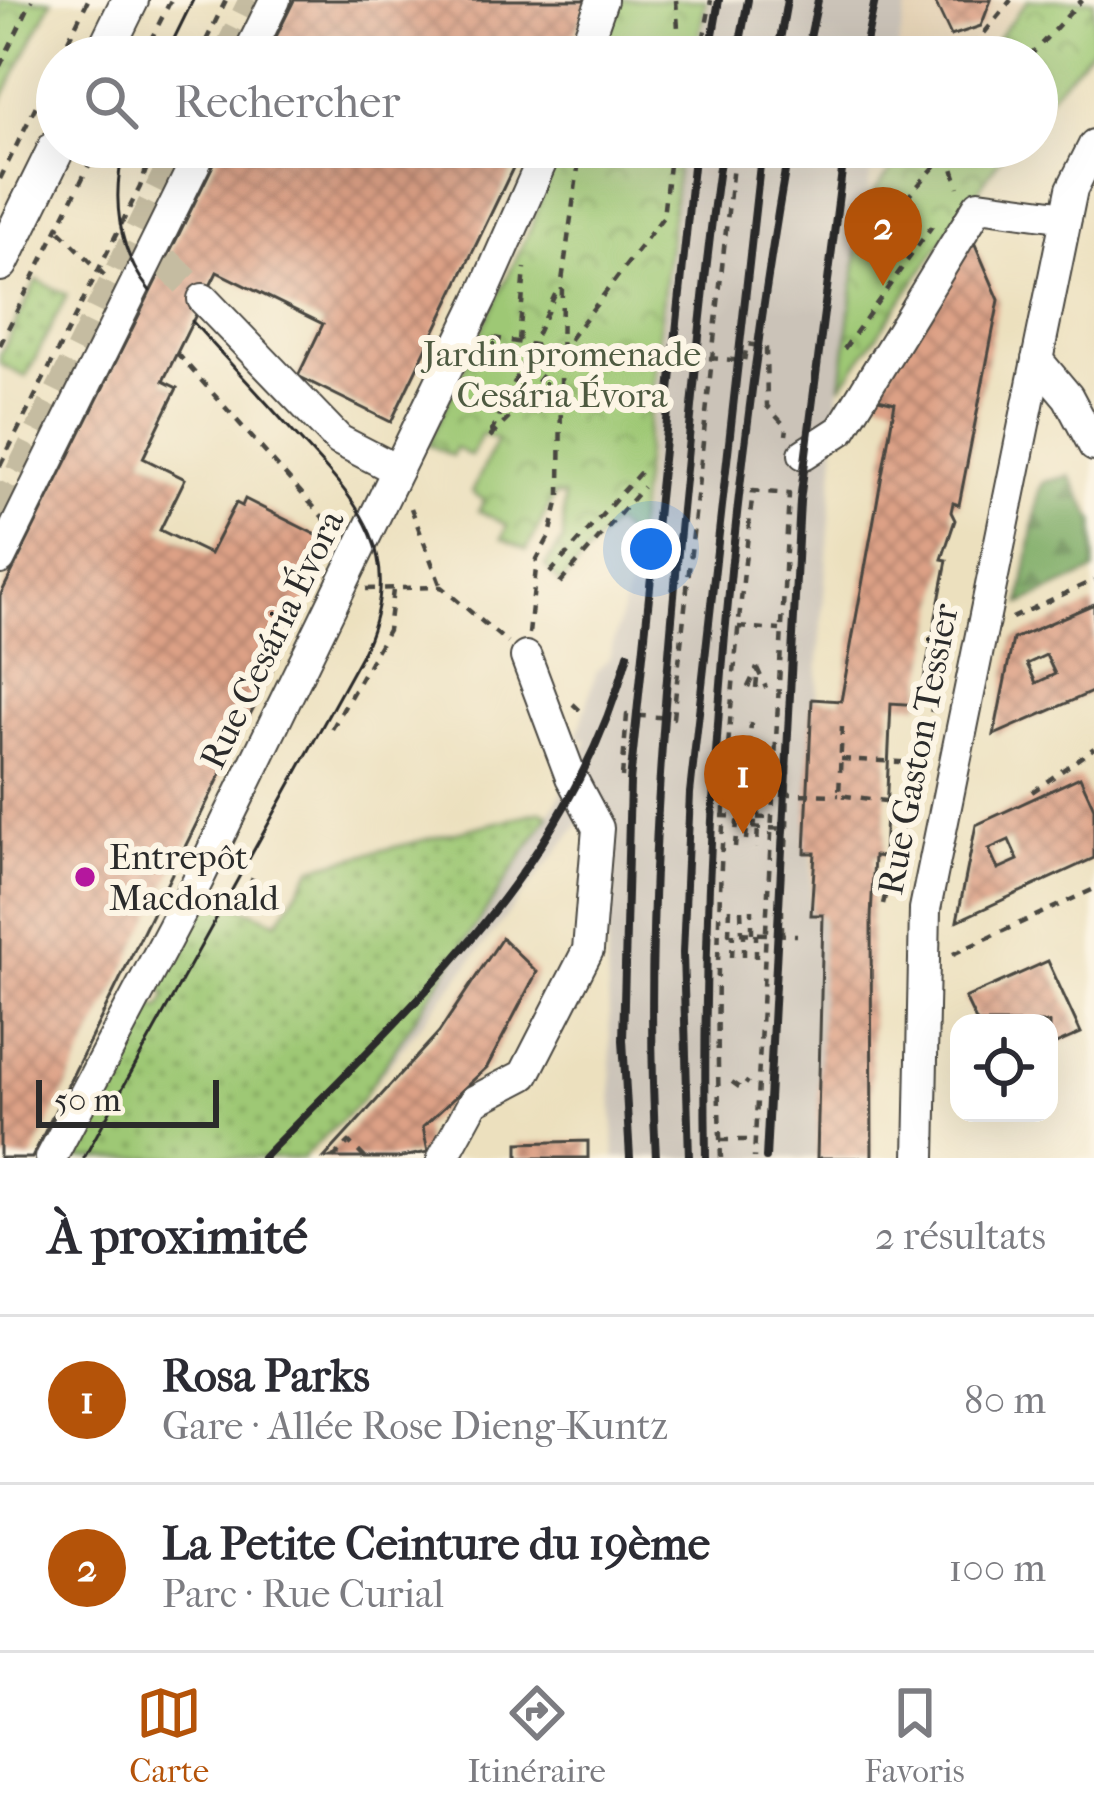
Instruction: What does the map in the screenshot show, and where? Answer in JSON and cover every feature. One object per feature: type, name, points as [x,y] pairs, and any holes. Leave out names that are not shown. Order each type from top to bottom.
[{"type":"main road","points":[[112,36],[130,0]]},
{"type":"main road","points":[[0,263],[47,168]]},
{"type":"street","points":[[257,36],[275,0]]},
{"type":"street","points":[[589,36],[602,0]]},
{"type":"street","name":"Rue Gaston Tessier","points":[[920,1158],[920,969],[925,908],[1072,189],[1094,145]]},
{"type":"street","points":[[0,559],[128,299],[163,247],[195,168]]},
{"type":"street","name":"Rue Cesária Évora","points":[[51,1158],[196,884],[539,168]]},
{"type":"street","points":[[795,449],[841,430],[979,206],[1066,218]]},
{"type":"street","points":[[203,299],[339,440],[397,470]]},
{"type":"street","points":[[1037,361],[1068,397],[1094,446]]},
{"type":"street","points":[[443,1158],[474,1101],[524,1075],[588,950],[598,828],[571,777],[526,657]]},
{"type":"path","points":[[0,66],[32,0]]},
{"type":"path","points":[[70,36],[88,0]]},
{"type":"path","points":[[152,36],[170,0]]},
{"type":"path","points":[[208,36],[226,0]]},
{"type":"path","points":[[676,0],[679,36]]},
{"type":"path","points":[[704,36],[711,0]]},
{"type":"path","points":[[982,36],[1011,0]]},
{"type":"path","points":[[1049,36],[1082,0]]},
{"type":"path","points":[[0,179],[36,105]]},
{"type":"path","points":[[0,345],[88,168]]},
{"type":"path","points":[[0,466],[144,168]]},
{"type":"path","points":[[526,657],[537,559],[550,536],[560,495],[562,281],[578,168]]},
{"type":"path","points":[[562,281],[490,437],[663,217],[669,168]]},
{"type":"path","points":[[622,777],[627,715],[673,718],[732,168]]},
{"type":"path","points":[[858,253],[934,168]]},
{"type":"path","points":[[954,168],[959,187],[979,206]]},
{"type":"path","points":[[31,201],[128,299]]},
{"type":"path","points":[[844,350],[934,223]]},
{"type":"path","points":[[511,231],[526,255],[518,341]]},
{"type":"path","points":[[463,334],[561,349]]},
{"type":"path","points":[[709,358],[745,361],[747,344],[766,346],[767,406],[787,428],[795,449]]},
{"type":"path","points":[[177,353],[340,537],[340,580],[355,588],[441,587]]},
{"type":"path","points":[[550,573],[646,466]]},
{"type":"path","points":[[397,470],[441,587],[526,657]]},
{"type":"path","points":[[560,583],[643,487]]},
{"type":"path","points":[[721,1158],[718,931],[723,788],[753,491],[789,494],[769,818],[752,933],[754,1158]]},
{"type":"path","points":[[979,633],[1094,580]]},
{"type":"path","points":[[332,729],[388,630],[393,590]]},
{"type":"path","points":[[738,627],[780,630]]},
{"type":"path","points":[[759,638],[760,628]]},
{"type":"path","points":[[752,688],[757,678],[766,688]]},
{"type":"path","points":[[570,700],[585,715]]},
{"type":"path","points":[[884,904],[933,706]]},
{"type":"path","points":[[750,802],[751,723]]},
{"type":"path","points":[[786,847],[789,725]]},
{"type":"path","points":[[839,795],[842,727]]},
{"type":"path","points":[[1032,791],[1094,748]]},
{"type":"path","points":[[841,759],[919,763]]},
{"type":"path","points":[[723,788],[908,804]]},
{"type":"path","points":[[750,790],[771,790]]},
{"type":"path","points":[[750,790],[757,849]]},
{"type":"path","points":[[735,847],[750,790]]},
{"type":"path","points":[[722,816],[787,829]]},
{"type":"path","points":[[738,822],[769,818]]},
{"type":"path","points":[[748,840],[751,820]]},
{"type":"path","points":[[241,902],[256,872]]},
{"type":"path","points":[[920,969],[1094,890]]},
{"type":"path","points":[[730,908],[732,957]]},
{"type":"path","points":[[782,910],[782,935]]},
{"type":"path","points":[[746,911],[755,958]]},
{"type":"path","points":[[718,931],[797,935]]},
{"type":"path","points":[[733,933],[752,933]]},
{"type":"path","points":[[743,956],[752,933]]},
{"type":"path","points":[[741,1129],[741,1140]]},
{"type":"path","points":[[720,1140],[754,1140]]},
{"type":"path","points":[[333,1158],[349,1142],[365,1158]]},
{"type":"shaded area","points":[[709,0],[909,0],[901,36],[702,36]]},
{"type":"shaded area","points":[[909,0],[1025,0],[994,36],[901,36]]},
{"type":"shaded area","points":[[680,168],[871,168],[840,388],[818,674],[810,915],[822,916],[820,1158],[615,1158],[607,967],[610,812],[587,814],[359,1103],[302,1158],[116,1158],[313,867],[542,811],[549,814],[587,740],[577,738],[596,672],[609,658],[638,553]]},
{"type":"green space","points":[[0,0],[52,0],[0,104]]},
{"type":"green space","points":[[612,0],[706,0],[699,36],[599,36]]},
{"type":"green space","points":[[1028,0],[1094,0],[1094,46],[1058,86],[1058,36],[999,36]]},
{"type":"green space","name":"Jardin promenade Cesária Évora","points":[[552,168],[678,168],[635,542],[613,523],[561,584],[545,566],[563,541],[564,496],[555,495],[527,550],[502,538],[507,525],[479,511],[484,500],[472,492],[497,440],[482,434],[471,456],[455,448],[452,456],[428,444],[532,225]]},
{"type":"green space","points":[[893,168],[993,168],[841,387],[863,205]]},
{"type":"green space","points":[[37,280],[67,295],[26,377],[0,364],[0,355]]},
{"type":"green space","points":[[1070,476],[1094,521],[1094,571],[1021,604],[1039,491],[1044,482]]},
{"type":"green space","points":[[542,811],[549,815],[359,1103],[302,1158],[61,1158],[146,1003],[160,1009],[167,994],[155,986],[208,893],[277,922],[313,867]]},
{"type":"building","points":[[294,0],[589,0],[574,36],[276,36]]},
{"type":"building","points":[[934,0],[991,0],[981,26],[951,36]]},
{"type":"building","name":"Entrepôt Macdonald","points":[[212,168],[513,168],[391,422],[298,376],[323,324],[217,272],[163,381],[177,388],[143,458],[185,479],[160,530],[210,554],[236,503],[242,506],[245,499],[334,544],[32,1158],[0,1158],[0,596]]},
{"type":"building","points":[[971,235],[999,300],[959,505],[953,503],[951,512],[955,520],[942,559],[947,560],[919,705],[891,703],[884,857],[874,856],[871,918],[872,1158],[817,1158],[823,915],[811,915],[815,853],[805,853],[812,699],[841,701],[895,403],[874,398]]},
{"type":"building","points":[[1094,604],[1094,691],[994,735],[1013,639]],"holes":[[[1046,655],[1055,674],[1036,683],[1027,664]]]},
{"type":"building","points":[[1080,777],[1094,808],[1094,858],[957,921],[976,825]],"holes":[[[1009,840],[1018,860],[998,869],[989,849]]]},
{"type":"building","points":[[502,938],[537,972],[487,1067],[423,1127],[428,1152],[397,1158],[324,1158],[439,1032]]},
{"type":"building","points":[[1048,961],[1081,1033],[1058,1043],[1058,1014],[973,1014],[965,998]]},
{"type":"building","points":[[588,1141],[588,1158],[518,1158],[518,1143]]},
{"type":"tunnel","points":[[236,36],[254,0]]},
{"type":"tunnel","points":[[0,514],[171,168]]},
{"type":"tunnel","points":[[165,261],[203,299]]},
{"type":"tram line","points":[[175,36],[193,0]]},
{"type":"tram line","points":[[121,168],[118,203],[124,241],[150,291]]},
{"type":"tram line","points":[[84,1158],[361,656],[375,620],[380,588],[378,559],[356,506],[192,321]]},
{"type":"railway","points":[[713,36],[719,0]]},
{"type":"railway","points":[[741,36],[748,0]]},
{"type":"railway","points":[[781,36],[787,0]]},
{"type":"railway","points":[[810,36],[818,0]]},
{"type":"railway","points":[[867,36],[875,0]]},
{"type":"railway","points":[[630,1158],[623,1040],[630,782],[693,168]]},
{"type":"railway","points":[[656,1158],[652,996],[661,753],[695,374],[719,168]]},
{"type":"railway","points":[[689,1158],[683,953],[690,793],[760,168]]},
{"type":"railway","points":[[706,1158],[708,904],[724,651],[751,398],[786,168]]},
{"type":"railway","points":[[766,1158],[800,501],[842,168]]},
{"type":"railway","points":[[263,1158],[428,988],[526,867],[568,801],[602,730],[628,654]]},
{"type":"place","name":"La Petite Ceinture du 19ème","points":[[883,286]]},
{"type":"place","name":"Rosa Parks","points":[[743,834]]},
{"type":"place","name":"Entrepôt Macdonald","points":[[85,877]]}]
